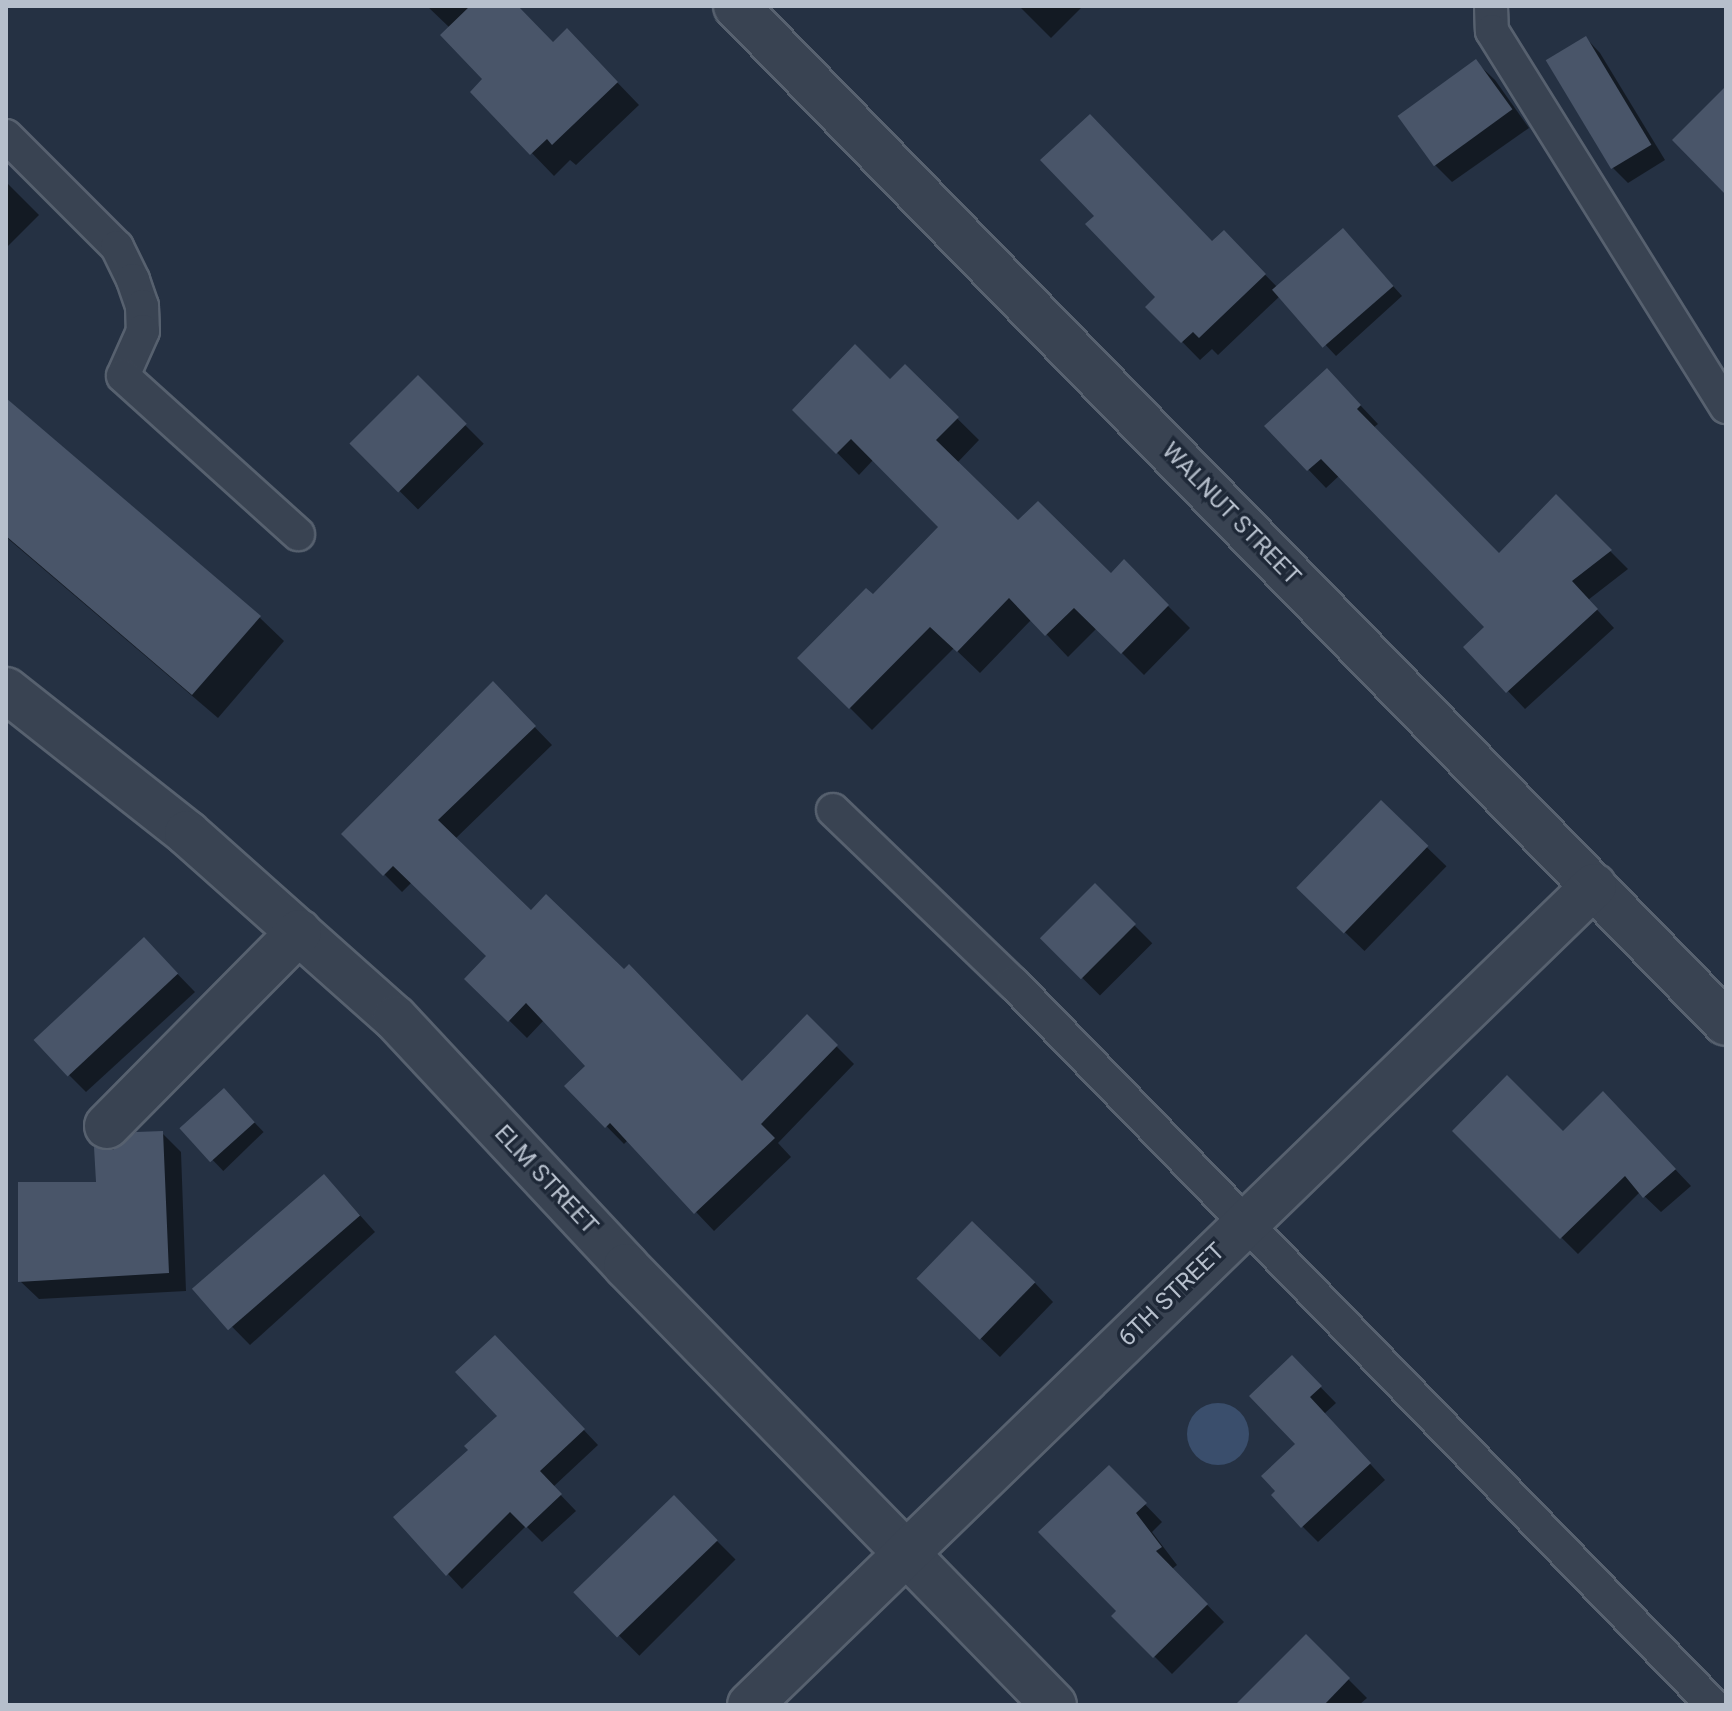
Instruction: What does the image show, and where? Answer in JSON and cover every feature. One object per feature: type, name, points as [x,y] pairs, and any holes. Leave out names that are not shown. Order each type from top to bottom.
[{"type":"street","name":"WALNUT STREET","points":[[736,6],[1726,1023]]},
{"type":"street","name":"ELM STREET","points":[[6,690],[187,833],[395,1018],[626,1266],[1054,1705]]},
{"type":"street","name":"6TH STREET","points":[[750,1705],[1594,886]]},
{"type":"street","points":[[107,1126],[299,932]]},
{"type":"lane","points":[[1491,6],[1492,31],[1726,407]]},
{"type":"lane","points":[[6,136],[117,247],[138,293],[143,331],[123,376],[298,534]]},
{"type":"lane","points":[[833,810],[1013,983],[1713,1705]]},
{"type":"water","points":[[1218,1403],[1230,1405],[1240,1412],[1247,1422],[1247,1446],[1240,1456],[1230,1463],[1218,1465],[1206,1463],[1196,1456],[1189,1446],[1187,1434],[1189,1422],[1196,1412],[1206,1405]]},
{"type":"building","points":[[470,6],[518,6],[553,42],[567,28],[618,82],[552,145],[547,139],[530,155],[470,92],[482,79],[440,35]]},
{"type":"building","points":[[1586,36],[1651,145],[1611,169],[1546,60]]},
{"type":"building","points":[[1476,59],[1512,109],[1434,166],[1398,116]]},
{"type":"building","points":[[1726,86],[1726,195],[1672,140]]},
{"type":"building","points":[[1090,114],[1212,241],[1224,230],[1266,274],[1199,338],[1193,332],[1181,343],[1145,307],[1155,297],[1085,224],[1094,216],[1040,160]]},
{"type":"building","points":[[1343,228],[1394,286],[1323,348],[1272,290]]},
{"type":"building","points":[[855,344],[890,379],[905,364],[959,417],[936,440],[1018,520],[1038,501],[1111,573],[1124,559],[1169,605],[1121,654],[1074,608],[1045,636],[1009,598],[957,652],[930,627],[849,709],[797,658],[866,588],[873,594],[938,527],[851,439],[836,454],[792,410]]},
{"type":"building","points":[[1327,368],[1361,405],[1357,409],[1499,553],[1556,494],[1612,550],[1572,581],[1598,609],[1506,693],[1463,647],[1484,627],[1321,459],[1307,471],[1264,426]]},
{"type":"building","points":[[418,375],[467,424],[398,492],[349,444]]},
{"type":"building","points":[[6,398],[261,616],[192,695],[6,536]]},
{"type":"building","points":[[493,681],[536,726],[438,820],[531,910],[546,894],[624,969],[629,964],[742,1081],[807,1014],[838,1045],[761,1124],[775,1138],[694,1214],[610,1123],[605,1128],[564,1086],[585,1066],[526,1003],[508,1022],[464,979],[486,956],[393,866],[383,876],[341,834]]},
{"type":"building","points":[[1381,800],[1428,846],[1344,934],[1296,888]]},
{"type":"building","points":[[1095,883],[1136,924],[1081,979],[1040,938]]},
{"type":"building","points":[[144,937],[178,974],[68,1077],[34,1040]]},
{"type":"building","points":[[1507,1075],[1563,1131],[1603,1091],[1676,1169],[1643,1198],[1625,1176],[1560,1239],[1452,1131]]},
{"type":"building","points":[[224,1088],[255,1122],[210,1162],[179,1128]]},
{"type":"building","points":[[163,1131],[169,1273],[18,1282],[18,1182],[96,1182],[94,1147],[113,1150],[136,1132]]},
{"type":"building","points":[[324,1174],[360,1216],[228,1330],[192,1289]]},
{"type":"building","points":[[972,1221],[1035,1282],[980,1340],[916,1279]]},
{"type":"building","points":[[495,1335],[585,1429],[540,1471],[562,1494],[526,1528],[510,1512],[446,1576],[393,1517],[468,1450],[464,1446],[497,1416],[455,1372]]},
{"type":"building","points":[[1292,1355],[1322,1386],[1310,1397],[1371,1463],[1301,1528],[1271,1495],[1275,1491],[1261,1476],[1295,1444],[1249,1396]]},
{"type":"building","points":[[1109,1465],[1147,1503],[1136,1513],[1162,1547],[1156,1551],[1208,1604],[1153,1658],[1111,1616],[1116,1611],[1038,1532]]},
{"type":"building","points":[[674,1495],[718,1540],[617,1638],[573,1592]]},
{"type":"building","points":[[1306,1634],[1350,1678],[1324,1705],[1235,1705]]}]
